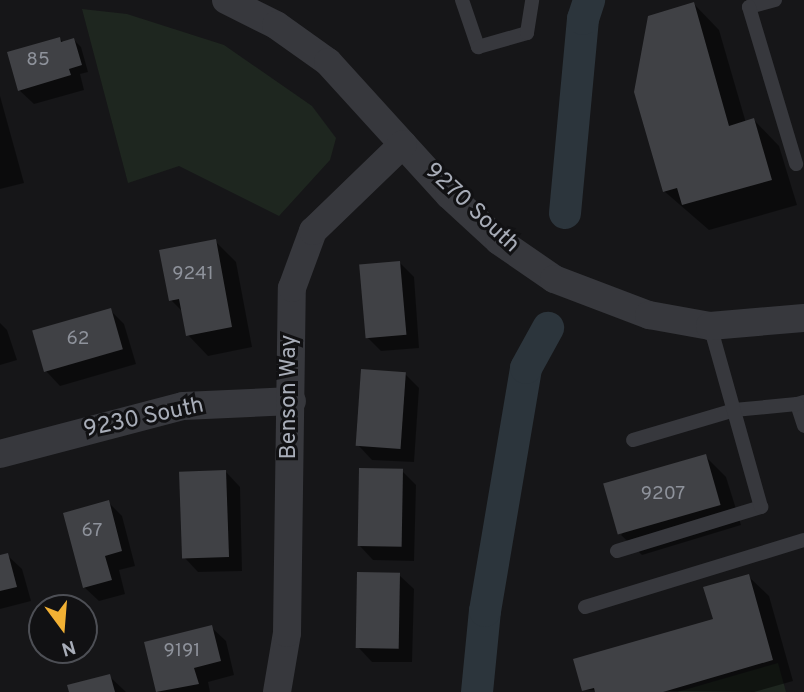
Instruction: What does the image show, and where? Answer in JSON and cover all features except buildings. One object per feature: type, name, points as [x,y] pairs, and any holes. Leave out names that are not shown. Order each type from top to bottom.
[{"type":"street","name":"9270 South","points":[[226,0],[276,25],[328,62],[403,144],[499,241],[554,279],[649,315],[710,326],[804,318]]},
{"type":"street","name":"Benson Way","points":[[276,692],[287,633],[292,288],[299,258],[313,231],[334,205],[403,144]]},
{"type":"street","name":"9230 South","points":[[0,454],[183,406],[292,401]]},
{"type":"lane","points":[[462,0],[478,47],[527,33],[532,0]]},
{"type":"lane","points":[[775,0],[748,3],[796,164]]},
{"type":"lane","points":[[617,551],[761,507],[710,326]]},
{"type":"lane","points":[[632,440],[734,410],[801,403],[804,426]]},
{"type":"lane","points":[[585,607],[804,540]]},
{"type":"shaded area","points":[[82,9],[127,14],[224,45],[312,106],[336,138],[330,160],[279,216],[179,166],[128,183]]},
{"type":"shaded area","points":[[778,663],[786,692],[677,692]]},
{"type":"waterway","points":[[565,213],[583,19],[589,0]]},
{"type":"waterway","points":[[477,692],[485,611],[526,368],[548,328]]}]
